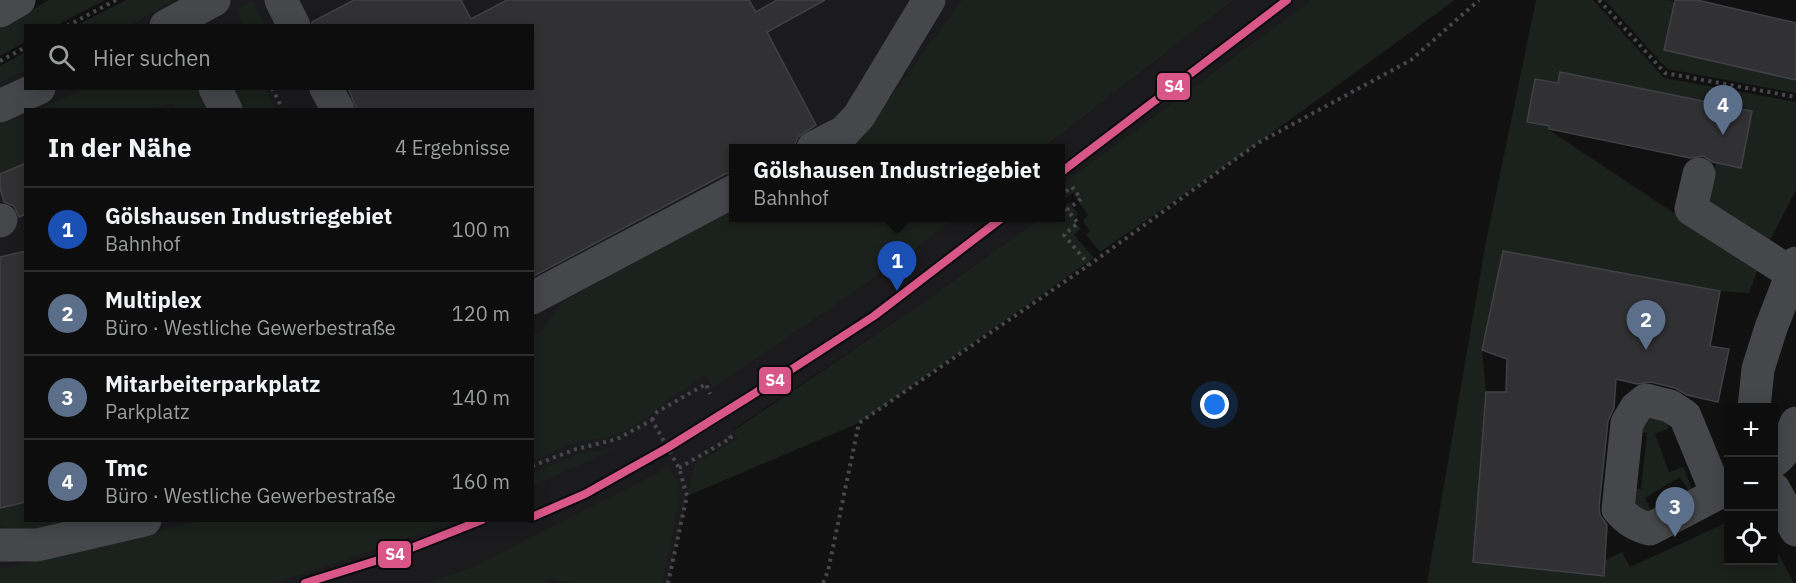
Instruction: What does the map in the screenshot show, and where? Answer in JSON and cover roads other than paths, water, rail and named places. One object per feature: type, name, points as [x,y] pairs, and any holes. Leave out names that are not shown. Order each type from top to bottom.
[{"type":"main road","points":[[0,11],[19,0]]},
{"type":"street","points":[[175,24],[214,0]]},
{"type":"street","points":[[820,144],[843,132],[858,116],[929,0]]},
{"type":"street","points":[[0,106],[35,90]]},
{"type":"street","points":[[216,90],[225,108]]},
{"type":"street","points":[[327,90],[337,108]]},
{"type":"street","points":[[1699,174],[1691,208],[1793,268],[1758,369],[1755,403]]},
{"type":"street","points":[[534,297],[729,194]]},
{"type":"street","points":[[1778,458],[1787,445],[1796,423]]},
{"type":"street","points":[[1778,498],[1796,530]]},
{"type":"street","points":[[0,545],[37,545],[136,522]]},
{"type":"place","name":"Tmc","points":[[1723,135]]},
{"type":"place","name":"Gölshausen Industriegebiet","points":[[897,291]]},
{"type":"place","name":"Multiplex","points":[[1646,350]]},
{"type":"place","name":"Mitarbeiterparkplatz","points":[[1675,537]]}]
